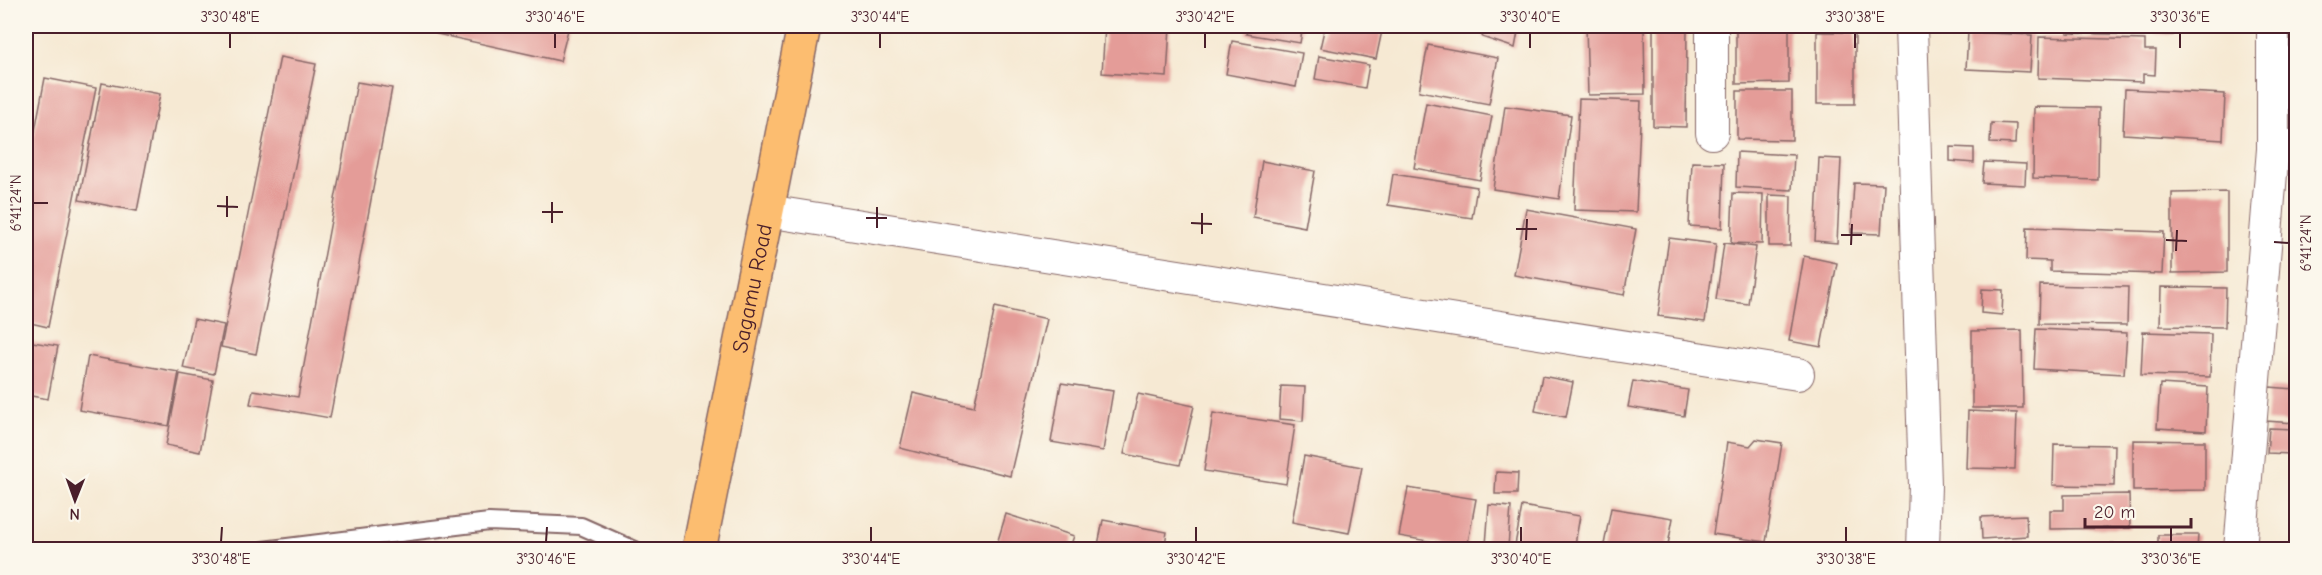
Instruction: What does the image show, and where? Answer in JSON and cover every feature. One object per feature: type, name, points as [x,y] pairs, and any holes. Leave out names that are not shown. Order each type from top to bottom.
[{"type":"highway","name":"Sagamu Road","points":[[699,549],[804,26]]},
{"type":"street","points":[[1712,26],[1712,133]]},
{"type":"street","points":[[1911,26],[1925,485],[1923,549]]},
{"type":"street","points":[[2240,549],[2285,147],[2273,26]]},
{"type":"street","points":[[767,211],[1798,374]]},
{"type":"lane","points":[[263,549],[489,522],[582,526],[635,549]]},
{"type":"building","points":[[439,26],[569,26],[560,61],[437,34]]},
{"type":"building","points":[[1105,26],[1170,26],[1167,77],[1102,73]]},
{"type":"building","points":[[1248,26],[1303,26],[1300,43],[1246,34]]},
{"type":"building","points":[[1325,26],[1383,26],[1376,59],[1320,48]]},
{"type":"building","points":[[1486,26],[1499,26],[1518,32],[1515,48],[1482,37]]},
{"type":"building","points":[[1586,26],[1644,26],[1645,94],[1588,95]]},
{"type":"building","points":[[1653,26],[1687,26],[1686,127],[1653,126]]},
{"type":"building","points":[[2067,26],[2145,26],[2145,35],[2067,33]]},
{"type":"building","points":[[2156,26],[2173,26],[2173,35],[2155,34]]},
{"type":"building","points":[[1736,29],[1789,29],[1789,83],[1736,84]]},
{"type":"building","points":[[1817,32],[1855,32],[1855,104],[1817,104]]},
{"type":"building","points":[[1968,32],[2032,35],[2030,72],[1966,69]]},
{"type":"building","points":[[2039,37],[2145,40],[2145,50],[2156,50],[2155,75],[2143,74],[2143,82],[2038,78]]},
{"type":"building","points":[[1232,41],[1302,53],[1296,87],[1226,74]]},
{"type":"building","points":[[1428,45],[1498,58],[1489,104],[1419,91]]},
{"type":"building","points":[[1319,56],[1369,65],[1365,88],[1315,79]]},
{"type":"building","points":[[280,57],[316,64],[256,354],[221,347]]},
{"type":"building","points":[[45,78],[96,88],[48,327],[26,322],[26,178]]},
{"type":"building","points":[[357,82],[392,88],[330,418],[250,404],[253,390],[298,397]]},
{"type":"building","points":[[102,83],[160,94],[137,211],[79,200]]},
{"type":"building","points":[[2125,89],[2225,94],[2223,140],[2123,134]]},
{"type":"building","points":[[1737,91],[1792,91],[1792,140],[1737,139]]},
{"type":"building","points":[[1579,99],[1641,101],[1636,212],[1574,210]]},
{"type":"building","points":[[1426,103],[1492,116],[1480,180],[1414,168]]},
{"type":"building","points":[[1505,106],[1571,115],[1559,199],[1493,189]]},
{"type":"building","points":[[2034,107],[2099,108],[2098,180],[2033,178]]},
{"type":"building","points":[[1991,123],[2016,124],[2015,144],[1990,143]]},
{"type":"building","points":[[1950,147],[1974,148],[1974,163],[1950,161]]},
{"type":"building","points":[[1737,152],[1794,155],[1792,190],[1736,187]]},
{"type":"building","points":[[1819,158],[1841,159],[1837,243],[1815,241]]},
{"type":"building","points":[[1262,161],[1315,171],[1305,227],[1253,217]]},
{"type":"building","points":[[1692,162],[1724,163],[1722,228],[1689,226]]},
{"type":"building","points":[[1984,162],[2026,164],[2025,185],[1982,183]]},
{"type":"building","points":[[1393,174],[1477,187],[1472,218],[1388,205]]},
{"type":"building","points":[[1854,183],[1884,184],[1881,234],[1851,233]]},
{"type":"building","points":[[2227,192],[2227,272],[2172,273],[2172,193]]},
{"type":"building","points":[[1733,193],[1763,194],[1762,244],[1731,243]]},
{"type":"building","points":[[1769,195],[1791,196],[1790,246],[1769,246]]},
{"type":"building","points":[[1526,209],[1636,229],[1624,295],[1514,275]]},
{"type":"building","points":[[2027,227],[2164,232],[2162,274],[2050,271],[2050,261],[2026,260]]},
{"type":"building","points":[[1669,238],[1716,244],[1705,322],[1658,316]]},
{"type":"building","points":[[1724,243],[1756,247],[1748,304],[1716,300]]},
{"type":"building","points":[[1804,256],[1837,263],[1821,347],[1789,341]]},
{"type":"building","points":[[2040,285],[2128,287],[2127,325],[2039,324]]},
{"type":"building","points":[[2161,287],[2226,288],[2225,327],[2160,326]]},
{"type":"building","points":[[1982,289],[2003,290],[2002,315],[1981,313]]},
{"type":"building","points":[[995,307],[1047,319],[1010,476],[900,448],[913,393],[974,407]]},
{"type":"building","points":[[194,319],[224,325],[214,374],[183,368]]},
{"type":"building","points":[[2036,329],[2127,333],[2124,374],[2034,369]]},
{"type":"building","points":[[2022,330],[2023,408],[1972,408],[1972,331]]},
{"type":"building","points":[[2143,332],[2211,334],[2210,377],[2141,375]]},
{"type":"building","points":[[26,341],[58,346],[48,399],[26,395]]},
{"type":"building","points":[[88,356],[179,372],[169,426],[79,410]]},
{"type":"building","points":[[180,374],[213,380],[200,452],[166,445]]},
{"type":"building","points":[[1542,376],[1573,382],[1566,417],[1535,411]]},
{"type":"building","points":[[1633,381],[1688,390],[1684,416],[1628,407]]},
{"type":"building","points":[[1061,383],[1113,391],[1103,451],[1051,442]]},
{"type":"building","points":[[2160,384],[2208,387],[2206,431],[2157,428]]},
{"type":"building","points":[[1281,386],[1305,387],[1303,421],[1279,419]]},
{"type":"building","points":[[2269,387],[2296,389],[2296,423],[2266,421]]},
{"type":"building","points":[[1138,394],[1194,406],[1180,465],[1124,454]]},
{"type":"building","points":[[1968,411],[2017,413],[2015,469],[1966,468]]},
{"type":"building","points":[[1213,413],[1295,425],[1286,484],[1204,471]]},
{"type":"building","points":[[2269,428],[2295,429],[2293,454],[2267,453]]},
{"type":"building","points":[[1756,439],[1782,443],[1766,542],[1713,534],[1727,442],[1750,446]]},
{"type":"building","points":[[2133,440],[2205,441],[2205,490],[2133,491]]},
{"type":"building","points":[[2054,444],[2115,445],[2114,486],[2053,485]]},
{"type":"building","points":[[1304,456],[1362,467],[1349,533],[1292,522]]},
{"type":"building","points":[[1496,472],[1518,473],[1517,494],[1495,494]]},
{"type":"building","points":[[1408,488],[1476,499],[1467,548],[1399,536]]},
{"type":"building","points":[[2129,494],[2130,528],[2050,529],[2050,510],[2064,510],[2064,495]]},
{"type":"building","points":[[1489,505],[1511,507],[1508,547],[1486,545]]},
{"type":"building","points":[[1522,506],[1580,516],[1574,550],[1541,550],[1515,545]]},
{"type":"building","points":[[1611,508],[1673,518],[1667,550],[1603,550]]},
{"type":"building","points":[[1006,514],[1074,536],[1069,550],[995,550]]},
{"type":"building","points":[[2026,515],[2027,536],[1982,539],[1981,517]]},
{"type":"building","points":[[1103,520],[1167,532],[1164,550],[1097,550]]},
{"type":"building","points":[[2158,535],[2198,535],[2197,550],[2158,550]]},
{"type":"building","points":[[2028,544],[2029,550],[1979,550],[1979,547]]},
{"type":"building","points":[[2069,544],[2152,544],[2152,550],[2069,550]]}]
